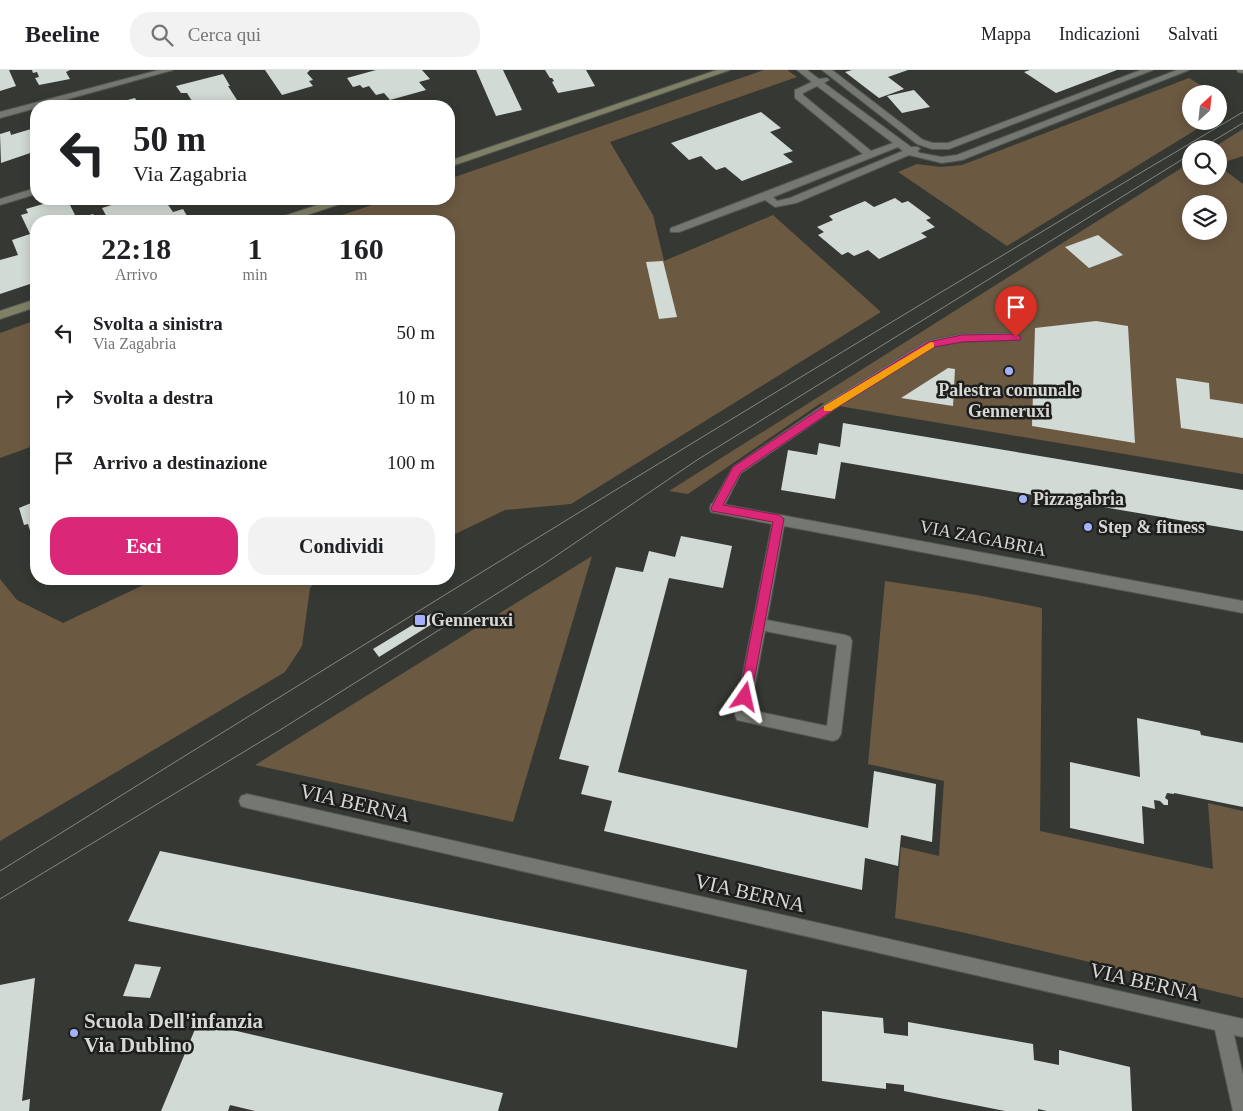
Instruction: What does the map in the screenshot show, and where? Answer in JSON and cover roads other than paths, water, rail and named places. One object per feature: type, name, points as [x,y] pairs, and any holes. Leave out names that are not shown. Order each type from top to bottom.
[{"type":"main road","points":[[455,162],[726,70]]},
{"type":"main road","points":[[297,215],[327,205]]},
{"type":"main road","points":[[0,315],[30,305]]},
{"type":"street","points":[[58,100],[168,70]]},
{"type":"street","points":[[801,70],[898,144],[914,154],[942,160],[959,158],[1185,70]]},
{"type":"street","points":[[870,154],[800,100],[798,92],[831,72],[899,127],[928,145],[950,146],[1149,70]]},
{"type":"street","points":[[1061,103],[1076,113]]},
{"type":"street","points":[[0,116],[30,108]]},
{"type":"street","points":[[675,230],[898,144]]},
{"type":"street","points":[[766,196],[775,204],[792,201],[914,154],[928,145]]},
{"type":"street","points":[[0,202],[30,193]]},
{"type":"street","name":"VIA ZAGABRIA","points":[[1016,337],[962,338],[931,344],[832,405],[737,470],[716,508],[1243,607]]},
{"type":"street","points":[[759,624],[845,641],[833,734],[742,715],[759,624],[779,519]]},
{"type":"street","name":"VIA BERNA","points":[[247,801],[1243,1028]]},
{"type":"street","points":[[1222,1023],[1242,1111]]},
{"type":"tram line","points":[[0,871],[619,488],[1243,112]]},
{"type":"tram line","points":[[1215,140],[1243,123]]},
{"type":"tram line","points":[[0,899],[280,730],[544,564],[697,460],[1182,160]]},
{"type":"place","name":"Palestra comunale Genneruxi","points":[[1009,371]]},
{"type":"place","name":"Pizzagabria","points":[[1023,499]]},
{"type":"place","name":"Step & fitness","points":[[1088,527]]},
{"type":"place","name":"Genneruxi","points":[[420,620]]},
{"type":"place","name":"Scuola Dell'infanzia Via Dublino","points":[[74,1033]]}]
